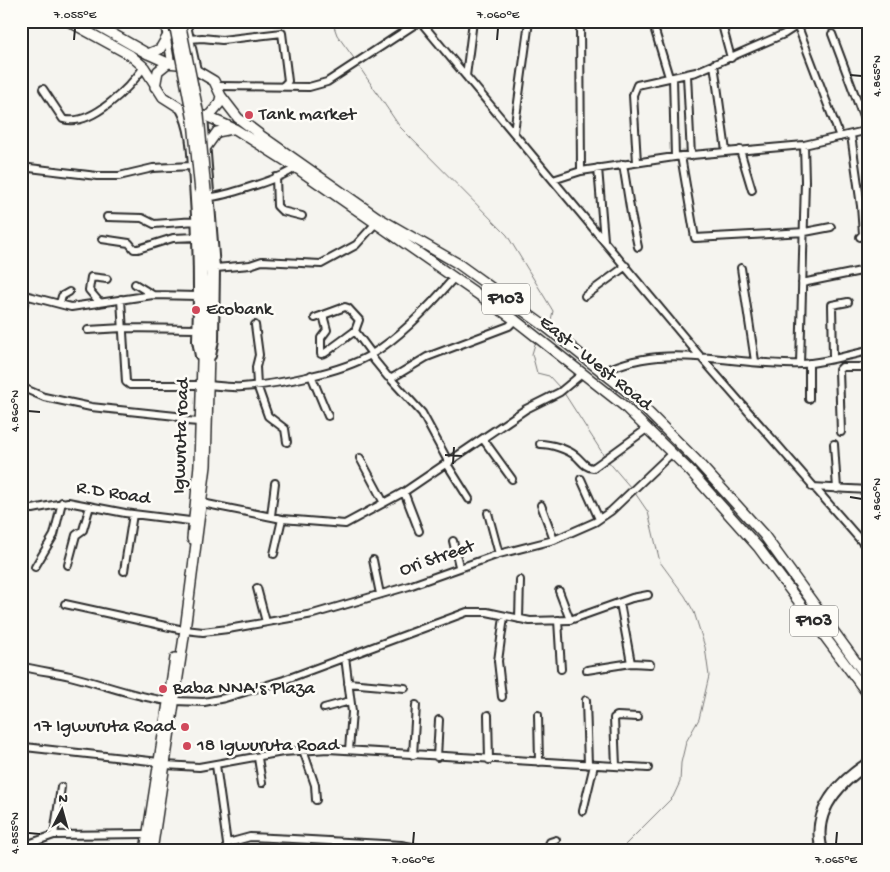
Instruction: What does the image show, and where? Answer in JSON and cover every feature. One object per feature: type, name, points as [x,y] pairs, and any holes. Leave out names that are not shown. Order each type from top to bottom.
[{"type":"highway","points":[[822,851],[819,827],[828,801],[842,784],[868,762]]},
{"type":"main road","points":[[68,21],[130,55],[144,67],[163,97],[179,108],[206,117],[219,104],[221,96],[218,86],[214,81],[197,70],[179,62],[170,62],[148,54],[90,21]]},
{"type":"main road","name":"Igwuruta road","points":[[152,851],[162,764],[197,522],[199,422],[205,367],[203,255],[206,193],[177,22]]},
{"type":"main road","points":[[148,54],[160,49],[167,37]]},
{"type":"main road","points":[[155,87],[158,72],[170,62]]},
{"type":"main road","name":"East - West Road","points":[[221,96],[238,118],[375,224],[515,320],[624,406],[672,453],[758,547],[869,680]]},
{"type":"main road","name":"East - West Road","points":[[206,117],[235,129],[377,217],[457,263],[603,372],[661,424],[764,535],[835,641],[869,696]]},
{"type":"main road","points":[[207,146],[217,132],[235,129]]},
{"type":"main road","name":"Igwuruta road","points":[[197,522],[202,503],[206,466],[204,385]]},
{"type":"main road","name":"Igwuruta road","points":[[145,851],[162,764]]},
{"type":"street","points":[[164,21],[170,62]]},
{"type":"street","points":[[186,21],[197,70]]},
{"type":"street","points":[[218,86],[284,85],[309,87],[327,82],[420,21],[699,355],[777,443],[812,487],[869,550]]},
{"type":"street","points":[[466,76],[473,21]]},
{"type":"street","points":[[514,132],[529,21]]},
{"type":"street","points":[[580,21],[581,171]]},
{"type":"street","points":[[652,21],[671,77],[678,156],[695,238],[804,232],[831,227]]},
{"type":"street","points":[[721,21],[731,58]]},
{"type":"street","points":[[637,162],[634,88],[637,85],[644,82],[687,75],[784,34],[795,24],[840,138]]},
{"type":"street","points":[[190,39],[222,40],[282,33],[288,80],[284,85]]},
{"type":"street","points":[[553,180],[581,171],[623,164],[678,156],[804,145],[868,130],[832,34]]},
{"type":"street","points":[[714,64],[726,151]]},
{"type":"street","points":[[43,89],[63,119],[81,118],[114,100],[133,83],[144,67]]},
{"type":"street","points":[[687,75],[691,156]]},
{"type":"street","points":[[179,108],[186,120],[192,166],[197,237],[197,329],[205,367]]},
{"type":"street","points":[[205,367],[215,340],[216,268],[206,193],[206,117]]},
{"type":"street","points":[[851,135],[862,206],[863,234],[860,237]]},
{"type":"street","points":[[800,364],[804,232],[804,145]]},
{"type":"street","points":[[740,150],[752,190]]},
{"type":"street","points":[[623,164],[630,214],[638,247]]},
{"type":"street","points":[[21,167],[97,176],[119,176],[154,168],[192,166]]},
{"type":"street","points":[[206,193],[246,190],[292,171],[295,167]]},
{"type":"street","points":[[598,168],[604,241]]},
{"type":"street","points":[[276,177],[277,206],[282,211],[302,216]]},
{"type":"street","points":[[107,217],[142,218],[154,224],[196,221]]},
{"type":"street","points":[[216,268],[253,265],[262,261],[321,264],[356,245],[375,224]]},
{"type":"street","points":[[102,238],[129,243],[134,249],[138,249],[174,238],[197,237]]},
{"type":"street","points":[[585,296],[626,266]]},
{"type":"street","points":[[741,268],[754,360]]},
{"type":"street","points":[[802,283],[861,271],[869,272]]},
{"type":"street","points":[[100,303],[89,290],[91,277],[107,279]]},
{"type":"street","points":[[121,299],[126,382],[130,385],[241,387],[311,375],[342,367],[371,355],[413,320],[453,278]]},
{"type":"street","points":[[135,284],[153,295]]},
{"type":"street","points":[[60,303],[62,296],[69,292]]},
{"type":"street","points":[[21,316],[24,294],[71,307],[153,295],[197,296]]},
{"type":"street","points":[[832,358],[832,304],[848,302]]},
{"type":"street","points":[[315,318],[323,315],[347,308],[359,320],[354,331],[321,354],[321,338],[327,330],[323,315]]},
{"type":"street","points":[[389,377],[427,357],[509,326],[515,320]]},
{"type":"street","points":[[255,325],[259,355],[256,362],[257,385],[268,416],[285,429],[287,442]]},
{"type":"street","points":[[88,330],[124,328],[197,329]]},
{"type":"street","points":[[354,331],[389,377],[422,413],[448,464],[470,499]]},
{"type":"street","points":[[603,372],[622,363],[642,358],[699,355],[734,361],[754,360],[800,364],[868,351],[869,362]]},
{"type":"street","points":[[809,363],[809,399]]},
{"type":"street","points":[[842,432],[839,370],[842,367],[869,367]]},
{"type":"street","points":[[202,503],[282,519],[340,526],[404,492],[448,464],[530,406],[560,392],[583,373]]},
{"type":"street","points":[[311,375],[328,416]]},
{"type":"street","points":[[21,387],[44,397],[91,407],[176,416],[186,421],[199,422]]},
{"type":"street","points":[[540,444],[548,444],[573,454],[590,468],[603,462],[648,428]]},
{"type":"street","points":[[484,439],[512,479]]},
{"type":"street","points":[[834,444],[837,489]]},
{"type":"street","name":"Ori Street","points":[[65,604],[182,630],[210,631],[314,614],[409,586],[459,566],[554,540],[599,519],[672,453]]},
{"type":"street","points":[[360,458],[384,503]]},
{"type":"street","points":[[581,479],[599,519]]},
{"type":"street","points":[[271,516],[275,483]]},
{"type":"street","points":[[812,487],[869,490]]},
{"type":"street","points":[[404,492],[419,531]]},
{"type":"street","points":[[35,567],[54,535],[62,502]]},
{"type":"street","name":"R.D Road","points":[[21,508],[33,509],[62,502],[197,522]]},
{"type":"street","points":[[541,505],[554,540]]},
{"type":"street","points":[[68,565],[76,535],[83,530],[90,506]]},
{"type":"street","points":[[488,513],[499,554]]},
{"type":"street","points":[[124,570],[133,514]]},
{"type":"street","points":[[274,554],[282,519]]},
{"type":"street","points":[[453,541],[459,566]]},
{"type":"street","points":[[373,560],[380,594]]},
{"type":"street","points":[[519,619],[520,580]]},
{"type":"street","points":[[257,588],[266,622]]},
{"type":"street","points":[[559,592],[570,620]]},
{"type":"street","points":[[21,666],[47,673],[69,676],[136,695],[171,701],[204,702],[225,698],[345,657],[467,612],[487,612],[519,619],[570,620],[632,598],[648,595]]},
{"type":"street","points":[[620,603],[631,663]]},
{"type":"street","points":[[502,697],[498,661],[504,617]]},
{"type":"street","points":[[558,620],[561,669]]},
{"type":"street","points":[[345,657],[352,719],[349,750]]},
{"type":"street","points":[[587,670],[631,663],[650,664]]},
{"type":"street","points":[[348,683],[405,688]]},
{"type":"street","points":[[582,811],[591,765],[586,700]]},
{"type":"street","points":[[324,708],[350,701]]},
{"type":"street","points":[[413,755],[416,706]]},
{"type":"street","points":[[488,715],[488,760]]},
{"type":"street","points":[[538,715],[538,762]]},
{"type":"street","points":[[616,766],[614,718],[616,716],[638,717]]},
{"type":"street","points":[[437,756],[439,720]]},
{"type":"street","points":[[25,747],[184,768],[216,765],[304,750],[349,750],[488,760],[648,768]]},
{"type":"street","points":[[304,750],[315,785],[316,800]]},
{"type":"street","points":[[258,758],[262,783]]},
{"type":"street","points":[[216,765],[222,820],[228,843],[228,851]]},
{"type":"street","points":[[54,835],[61,787]]},
{"type":"street","points":[[31,842],[54,835],[148,834]]},
{"type":"street","points":[[228,843],[250,837],[431,850]]},
{"type":"street","points":[[546,851],[550,842],[556,840]]},
{"type":"waterway","points":[[332,21],[337,35],[356,61]]},
{"type":"waterway","points":[[358,65],[400,127],[507,235],[553,311],[551,320]]},
{"type":"waterway","points":[[535,344],[532,354],[537,373],[549,376],[560,388]]},
{"type":"waterway","points":[[564,393],[605,457]]},
{"type":"waterway","points":[[607,460],[631,488]]},
{"type":"waterway","points":[[619,851],[673,797],[680,782],[681,763],[686,742],[699,719],[709,676],[705,647],[694,612],[685,596],[660,562],[648,512],[635,493]]},
{"type":"place","name":"Tank market","points":[[249,115]]},
{"type":"place","name":"Ecobank","points":[[196,310]]},
{"type":"place","name":"Baba NNA's Plaza","points":[[163,689]]},
{"type":"place","name":"17 Igwuruta Road","points":[[185,727]]},
{"type":"place","name":"18 Igwuruta Road","points":[[187,746]]}]
